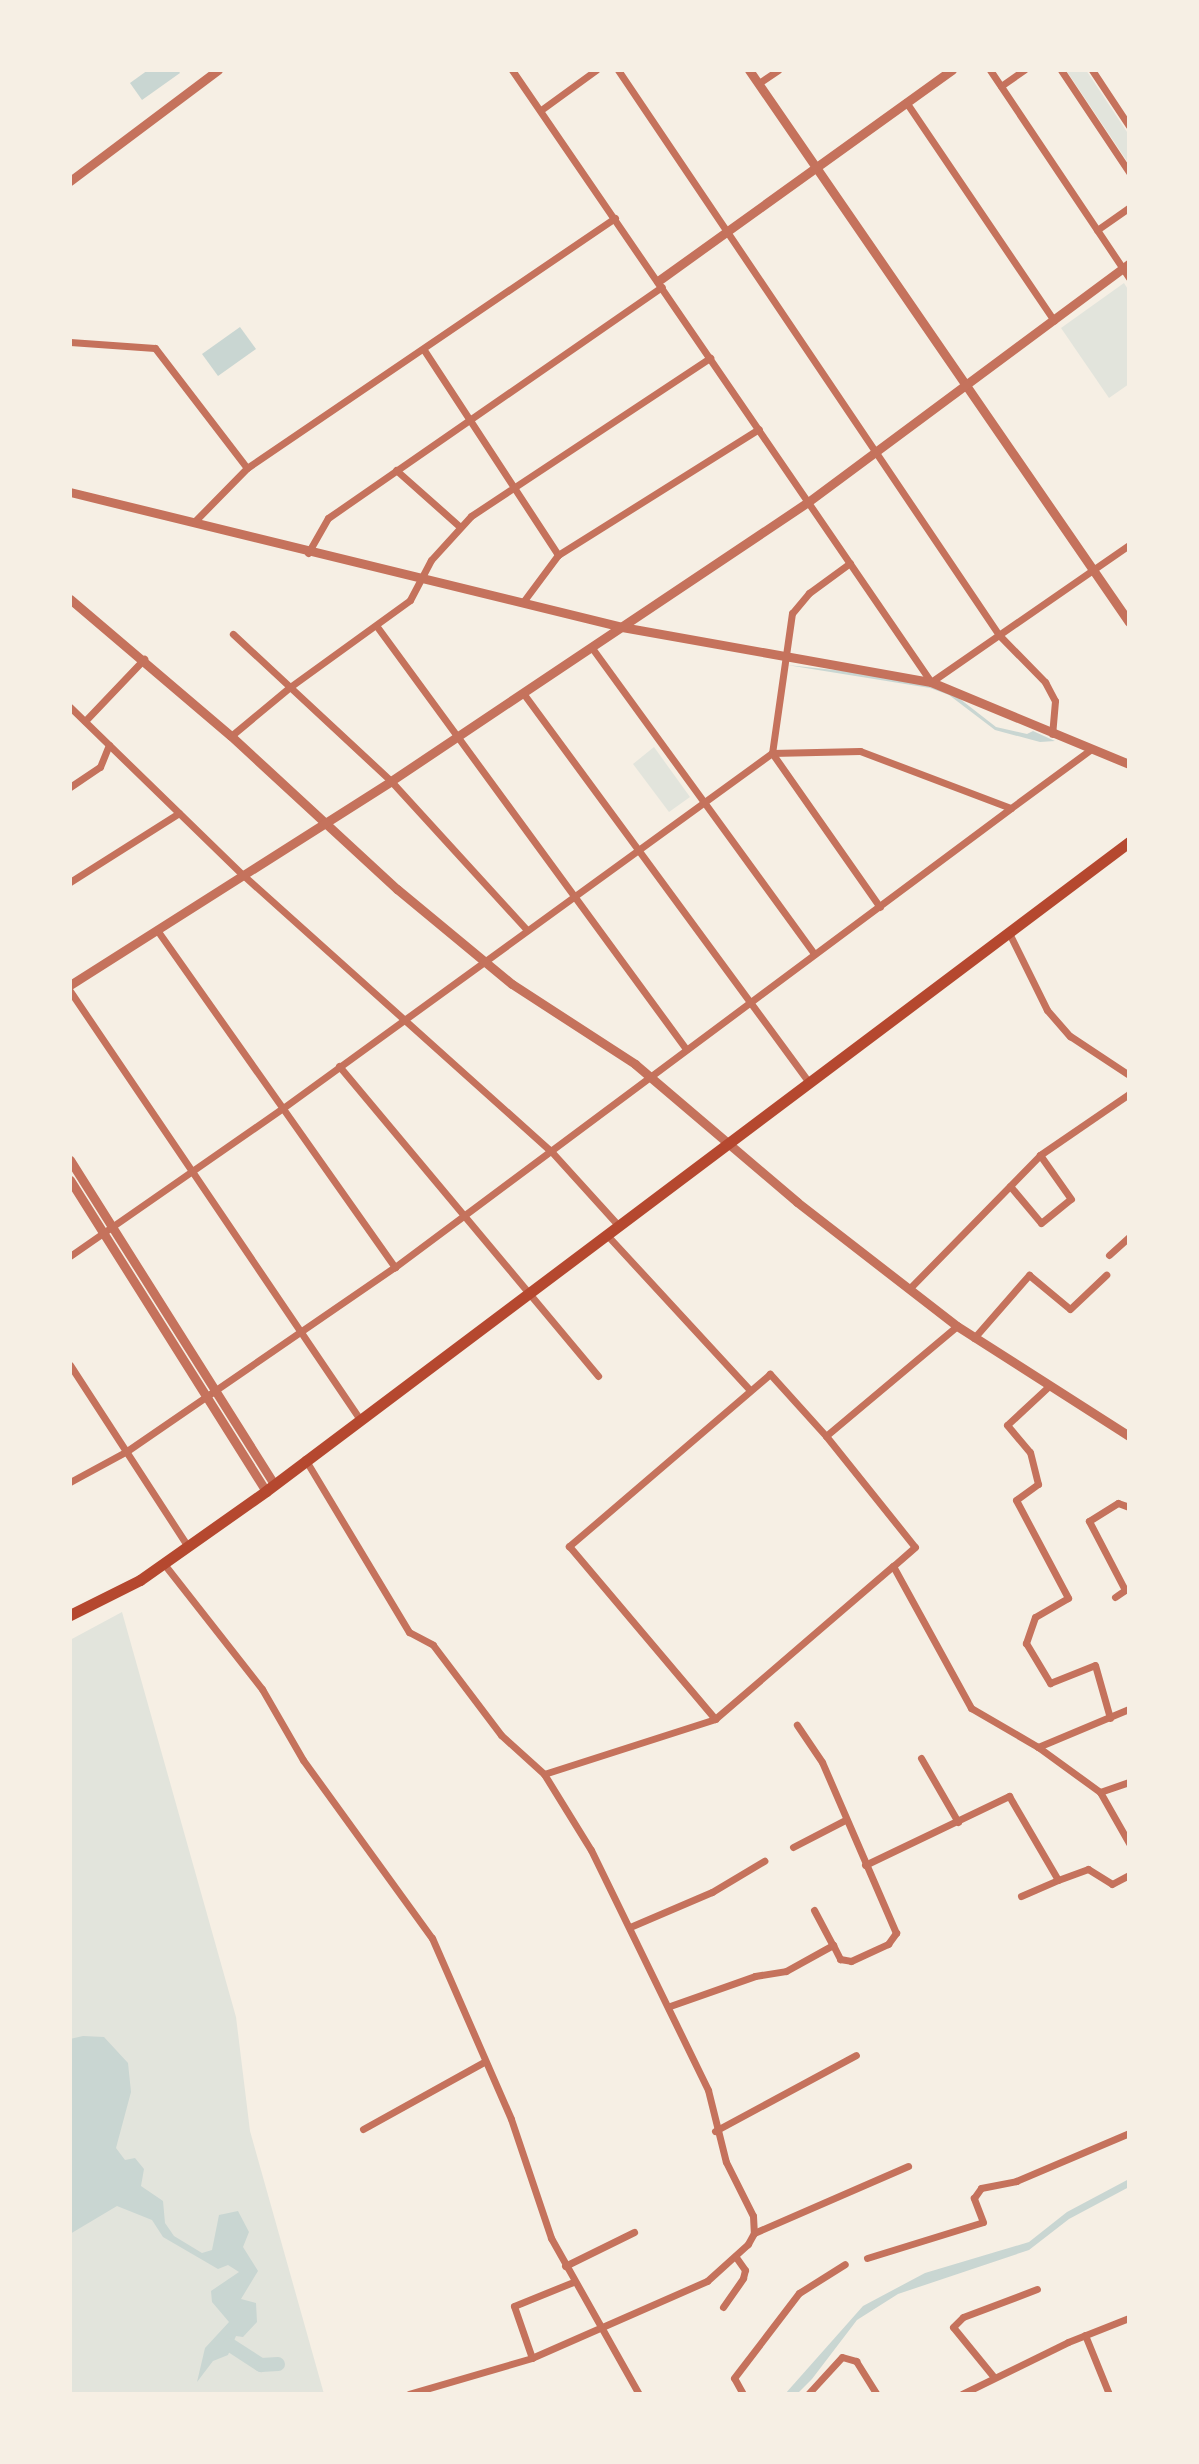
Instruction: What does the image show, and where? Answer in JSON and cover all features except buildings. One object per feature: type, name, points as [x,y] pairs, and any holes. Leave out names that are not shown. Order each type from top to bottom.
[{"type":"main road","points":[[70,1615],[164,1564],[188,1547],[1129,842]]},
{"type":"street","points":[[70,181],[218,70]]},
{"type":"street","points":[[512,70],[931,682]]},
{"type":"street","points":[[541,110],[596,70]]},
{"type":"street","points":[[618,70],[729,229],[999,635],[1045,682],[1055,701],[1057,736]]},
{"type":"street","points":[[749,70],[970,384],[1129,622]]},
{"type":"street","points":[[759,83],[778,70]]},
{"type":"street","points":[[308,553],[328,518],[660,284],[729,229],[952,70]]},
{"type":"street","points":[[359,1418],[70,988],[391,781],[808,502],[1127,270],[990,70]]},
{"type":"street","points":[[1001,86],[1024,70]]},
{"type":"street","points":[[1061,70],[1129,172]]},
{"type":"street","points":[[1092,70],[1129,126]]},
{"type":"street","points":[[906,102],[1054,321]]},
{"type":"street","points":[[1097,230],[1129,208]]},
{"type":"street","points":[[194,522],[247,468],[615,218]]},
{"type":"street","points":[[70,342],[155,348],[247,468]]},
{"type":"street","points":[[424,350],[558,555]]},
{"type":"street","points":[[231,736],[290,687],[378,628],[410,600],[459,526],[710,358]]},
{"type":"street","points":[[523,602],[558,555],[759,429]]},
{"type":"street","points":[[396,470],[459,526]]},
{"type":"street","points":[[70,492],[308,553],[423,577],[622,627],[931,682],[1129,764]]},
{"type":"street","points":[[931,682],[1129,545]]},
{"type":"street","points":[[850,563],[800,601],[782,657],[772,753],[880,907]]},
{"type":"street","points":[[70,599],[144,659],[324,824],[483,961],[650,1077],[726,1144],[957,1326],[1129,1436]]},
{"type":"street","points":[[378,628],[686,1049]]},
{"type":"street","points":[[233,634],[391,781],[527,930]]},
{"type":"street","points":[[592,648],[814,954]]},
{"type":"street","points":[[85,721],[144,659]]},
{"type":"street","points":[[523,693],[809,1083]]},
{"type":"street","points":[[70,707],[243,875],[550,1150],[618,1225]]},
{"type":"street","points":[[70,787],[100,767],[109,745]]},
{"type":"street","points":[[70,1482],[127,1451],[298,1330],[395,1267],[1090,750]]},
{"type":"street","points":[[70,1256],[191,1169],[283,1108],[701,801],[772,753],[860,751],[1011,808]]},
{"type":"street","points":[[70,882],[179,813]]},
{"type":"street","points":[[157,930],[395,1267]]},
{"type":"street","points":[[1009,933],[1047,1010],[1062,1027],[1129,1075]]},
{"type":"street","points":[[339,1066],[467,1214],[598,1376]]},
{"type":"street","points":[[909,1289],[1040,1155],[1129,1094]]},
{"type":"street","points":[[1010,1186],[1041,1223],[1071,1199],[1040,1155]]},
{"type":"street","points":[[70,1160],[270,1487]]},
{"type":"street","points":[[70,1180],[210,1391]]},
{"type":"street","points":[[606,1234],[750,1390]]},
{"type":"street","points":[[1109,1255],[1129,1237]]},
{"type":"street","points":[[974,1338],[1029,1275],[1070,1309],[1106,1275]]},
{"type":"street","points":[[826,1436],[957,1326]]},
{"type":"street","points":[[70,1365],[188,1547]]},
{"type":"street","points":[[544,1774],[715,1719],[915,1547],[826,1436],[770,1374],[569,1546],[715,1719]]},
{"type":"street","points":[[1049,1386],[1007,1425],[1030,1452],[1038,1484],[1016,1500],[1068,1598],[1035,1617],[1026,1643],[1050,1683],[1095,1665],[1110,1718]]},
{"type":"street","points":[[305,1459],[409,1632],[433,1645],[501,1735],[544,1774],[630,1927],[670,2006],[708,2090],[715,2131],[751,2203],[754,2233]]},
{"type":"street","points":[[1115,1597],[1125,1590],[1089,1521],[1118,1503],[1129,1507]]},
{"type":"street","points":[[164,1564],[262,1689],[303,1760],[405,1897],[450,1974],[565,2266],[639,2394]]},
{"type":"street","points":[[893,1566],[971,1708],[1038,1747],[1100,1792],[1129,1843]]},
{"type":"street","points":[[1038,1747],[1129,1709]]},
{"type":"street","points":[[797,1725],[822,1762],[896,1933],[888,1944],[851,1961],[840,1959],[814,1910]]},
{"type":"street","points":[[921,1758],[958,1822]]},
{"type":"street","points":[[1100,1792],[1129,1782]]},
{"type":"street","points":[[865,1865],[1009,1796],[1058,1880]]},
{"type":"street","points":[[793,1847],[845,1820]]},
{"type":"street","points":[[630,1927],[712,1892],[764,1861]]},
{"type":"street","points":[[1021,1896],[1088,1869],[1112,1884],[1129,1875]]},
{"type":"street","points":[[670,2006],[755,1976],[786,1971],[833,1945]]},
{"type":"street","points":[[715,2131],[856,2055]]},
{"type":"street","points":[[363,2129],[484,2062]]},
{"type":"street","points":[[867,2258],[983,2222],[974,2198],[981,2188],[1016,2181],[1129,2133]]},
{"type":"street","points":[[409,2394],[532,2358],[707,2281],[736,2257],[754,2233],[908,2166]]},
{"type":"street","points":[[565,2266],[634,2232]]},
{"type":"street","points":[[723,2307],[743,2278],[745,2270],[736,2257]]},
{"type":"street","points":[[743,2394],[734,2378],[799,2293],[845,2264]]},
{"type":"street","points":[[532,2358],[514,2306],[573,2282]]},
{"type":"street","points":[[993,2376],[953,2327],[963,2317],[1037,2289]]},
{"type":"street","points":[[962,2394],[993,2376],[1129,2318]]},
{"type":"street","points":[[1085,2335],[1109,2394]]},
{"type":"street","points":[[808,2394],[842,2357],[856,2361],[877,2394]]},
{"type":"shaded area","points":[[148,70],[178,70],[180,73],[142,100],[130,83]]},
{"type":"shaded area","points":[[1066,70],[1086,70],[1129,135],[1129,164]]},
{"type":"shaded area","points":[[1124,283],[1129,291],[1129,384],[1109,398],[1061,328]]},
{"type":"shaded area","points":[[240,327],[256,349],[218,376],[202,354]]},
{"type":"shaded area","points":[[787,665],[901,677],[951,692],[996,727],[1027,734],[1033,731],[1055,741],[1040,742],[995,730],[949,695],[930,688]]},
{"type":"shaded area","points":[[654,747],[690,797],[669,812],[633,764]]},
{"type":"shaded area","points":[[122,1612],[236,2017],[250,2131],[324,2394],[70,2394],[70,1640]]},
{"type":"shaded area","points":[[104,2037],[128,2063],[131,2092],[116,2148],[125,2160],[135,2158],[144,2169],[141,2186],[163,2201],[165,2223],[174,2236],[202,2253],[212,2250],[219,2215],[238,2211],[249,2232],[243,2247],[258,2271],[241,2299],[256,2303],[257,2322],[243,2337],[236,2336],[228,2355],[213,2361],[197,2382],[205,2348],[229,2322],[212,2302],[211,2291],[239,2272],[228,2265],[218,2269],[163,2237],[152,2220],[117,2206],[70,2234],[70,2039]]},
{"type":"shaded area","points":[[1129,2179],[1129,2187],[1069,2219],[1029,2250],[898,2294],[857,2320],[797,2394],[785,2394],[863,2306],[925,2273],[1029,2242],[1067,2212]]},
{"type":"waterway","points":[[230,2345],[261,2365],[278,2364]]}]
